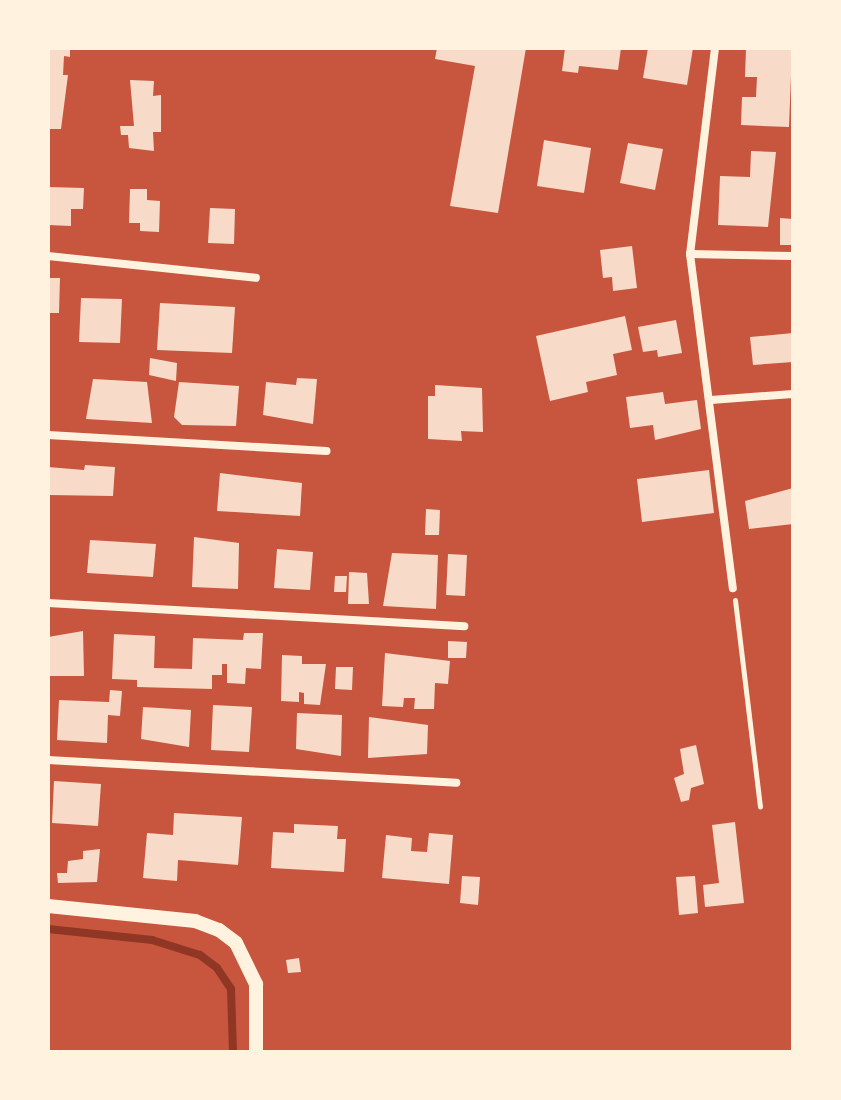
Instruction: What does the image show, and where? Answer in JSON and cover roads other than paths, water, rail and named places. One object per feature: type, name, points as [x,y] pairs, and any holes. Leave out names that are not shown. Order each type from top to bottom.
[{"type":"street","points":[[715,48],[690,254],[733,588]]},
{"type":"street","points":[[690,254],[793,256]]},
{"type":"street","points":[[48,256],[256,278]]},
{"type":"street","points":[[711,400],[793,394]]},
{"type":"street","points":[[48,435],[327,451]]},
{"type":"street","points":[[48,603],[464,626]]},
{"type":"street","points":[[48,760],[456,783]]},
{"type":"street","points":[[48,906],[195,921],[219,930],[236,943],[256,984],[256,1052]]},
{"type":"waterway","points":[[48,929],[152,940],[200,955],[217,968],[231,989],[233,1052]]}]
